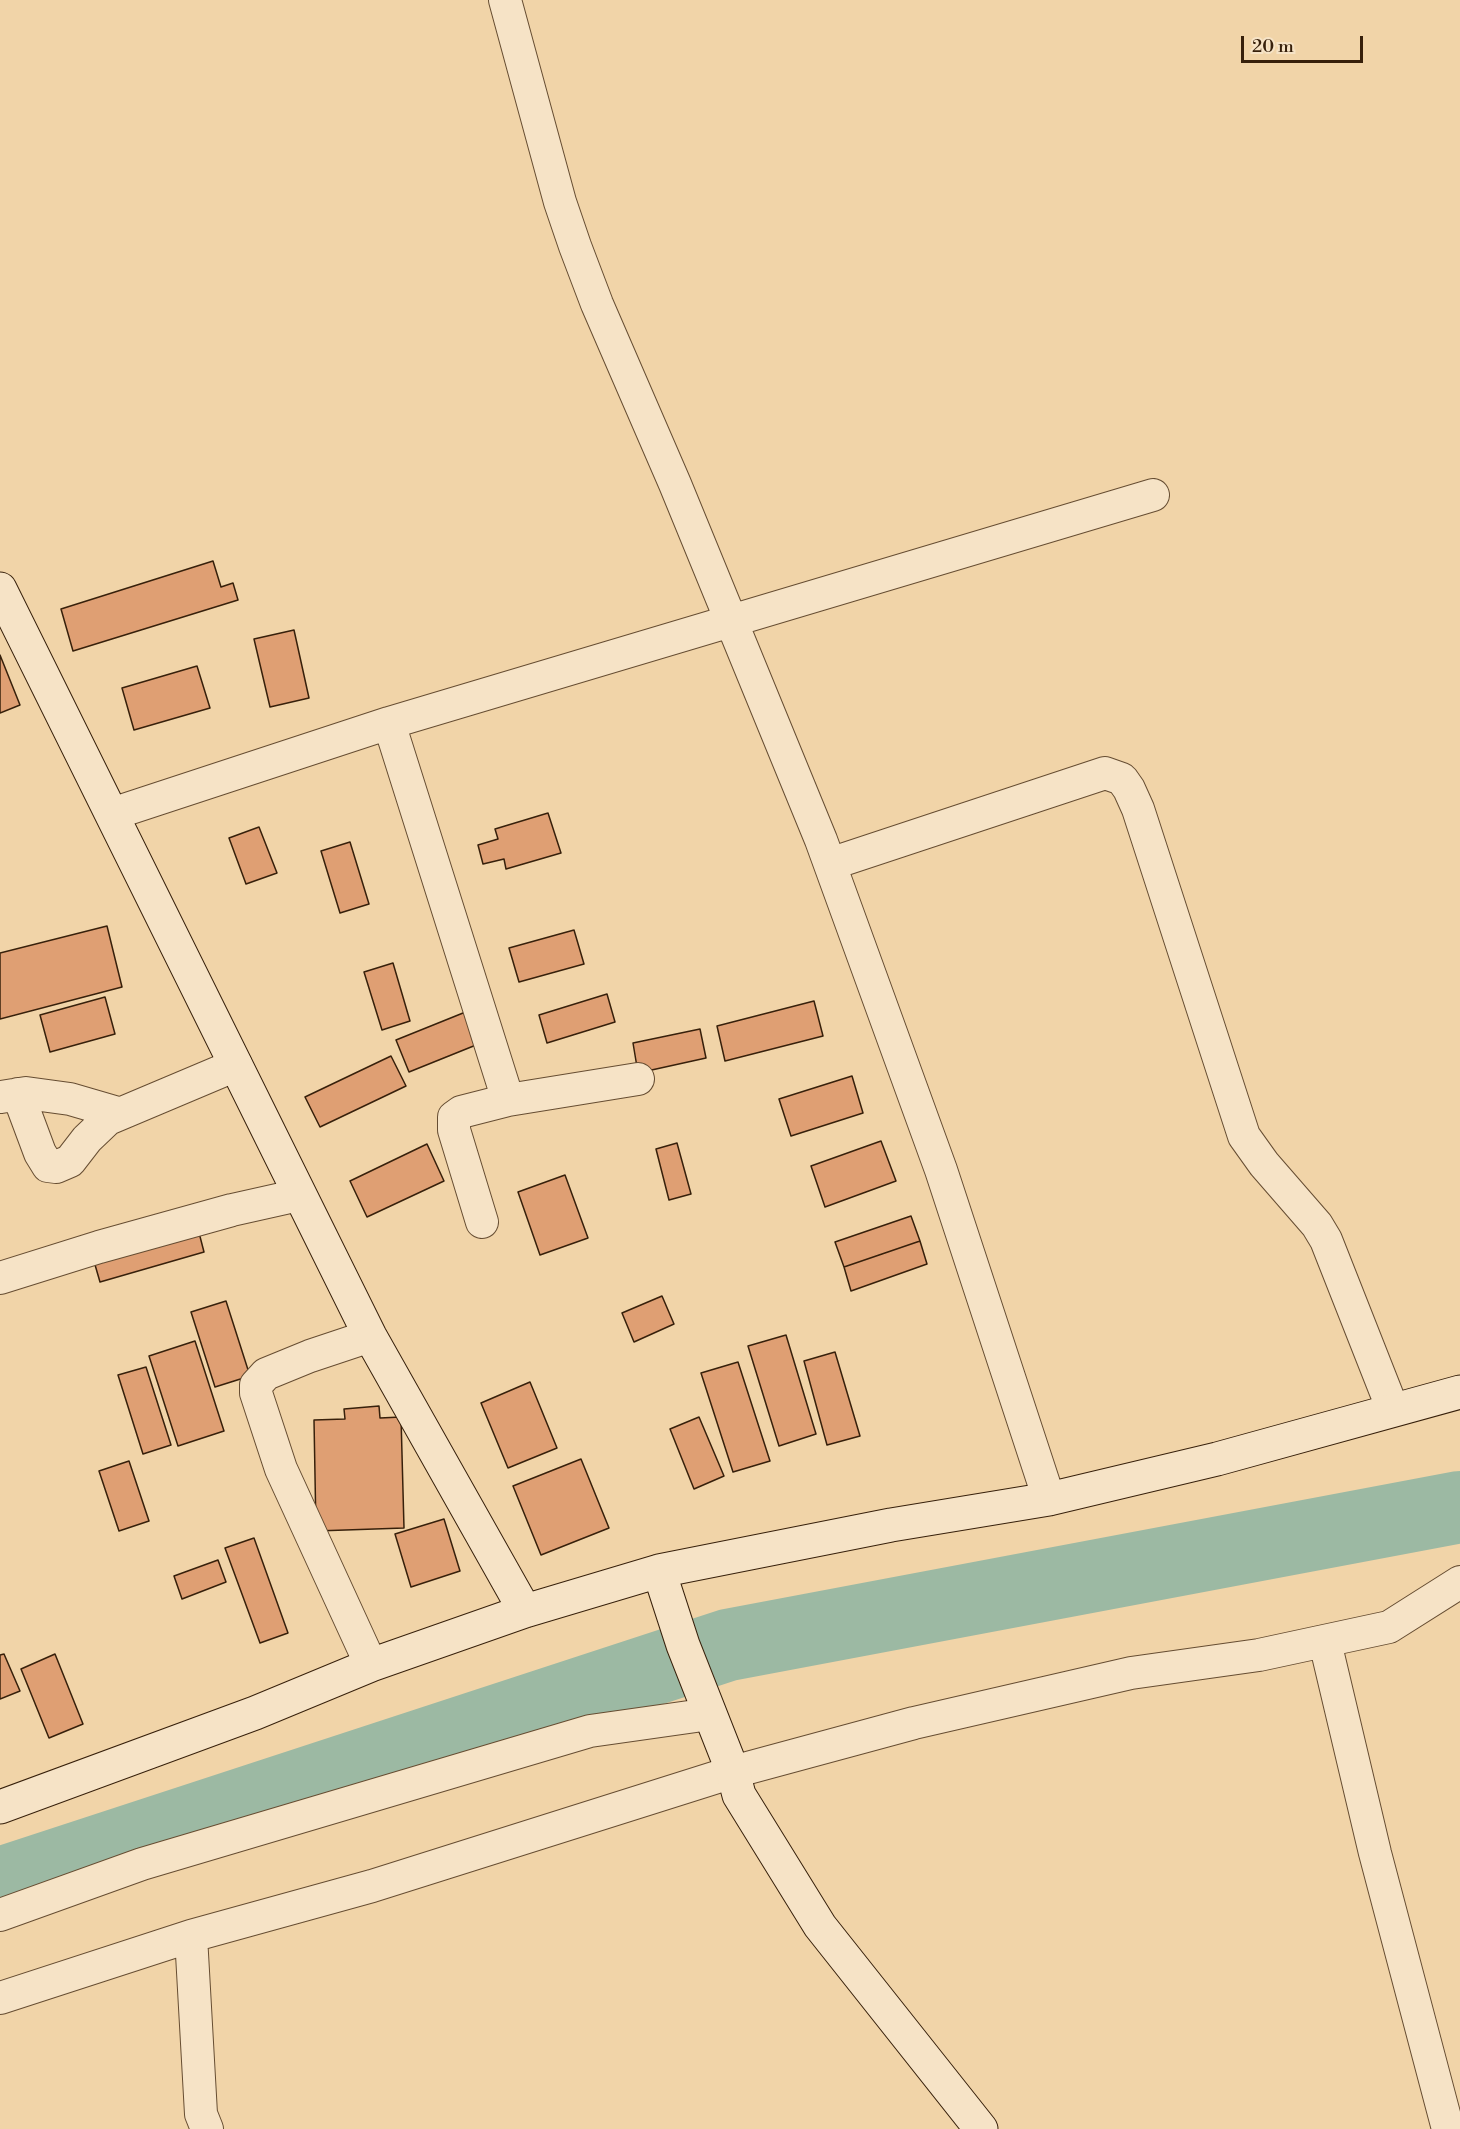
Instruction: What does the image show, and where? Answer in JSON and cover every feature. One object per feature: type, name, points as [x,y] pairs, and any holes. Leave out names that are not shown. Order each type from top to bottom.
[{"type":"street","points":[[506,0],[560,202],[575,246],[597,304],[731,619],[830,864],[940,1170],[1048,1499]]},
{"type":"street","points":[[126,810],[389,723],[731,619],[1153,495]]},
{"type":"street","points":[[0,589],[126,810],[236,1065],[370,1336],[525,1611]]},
{"type":"street","points":[[389,723],[508,1100]]},
{"type":"street","points":[[830,864],[1106,773],[1122,779],[1138,809],[1244,1136],[1264,1164],[1317,1225],[1326,1240],[1393,1410]]},
{"type":"street","points":[[9,1095],[48,1166],[56,1167],[70,1161],[97,1128],[118,1113],[236,1065]]},
{"type":"street","points":[[482,1222],[454,1130],[454,1117],[461,1112],[508,1100],[638,1079]]},
{"type":"street","points":[[9,1095],[70,1099],[118,1113]]},
{"type":"street","points":[[0,1278],[232,1210],[299,1195]]},
{"type":"street","points":[[370,1336],[310,1356],[266,1374],[256,1385],[256,1393],[281,1469],[371,1665]]},
{"type":"street","points":[[0,1807],[255,1713],[371,1665],[525,1611],[659,1571],[891,1524],[1048,1499],[1217,1459],[1460,1392]]},
{"type":"street","points":[[659,1571],[683,1645],[710,1715],[724,1772],[820,1926],[981,2129]]},
{"type":"street","points":[[0,1998],[191,1936],[372,1886],[676,1790],[724,1772],[1043,1692],[1131,1673],[1259,1655],[1389,1627],[1460,1582]]},
{"type":"street","points":[[1324,1642],[1375,1853],[1448,2129]]},
{"type":"street","points":[[0,1915],[142,1864],[590,1731],[710,1715]]},
{"type":"street","points":[[191,1936],[201,2114],[207,2129]]},
{"type":"building","points":[[213,561],[221,587],[233,583],[238,600],[73,651],[61,609]]},
{"type":"building","points":[[294,630],[309,698],[270,707],[254,639]]},
{"type":"building","points":[[0,655],[20,705],[0,713]]},
{"type":"building","points":[[197,666],[210,708],[134,730],[122,688]]},
{"type":"building","points":[[548,813],[561,853],[506,869],[504,859],[483,864],[478,845],[498,839],[495,829]]},
{"type":"building","points":[[259,827],[277,873],[246,884],[229,838]]},
{"type":"building","points":[[350,842],[369,904],[340,913],[321,851]]},
{"type":"building","points":[[107,926],[122,987],[0,1019],[0,953]]},
{"type":"building","points":[[574,930],[584,964],[519,982],[509,948]]},
{"type":"building","points":[[393,963],[410,1021],[382,1030],[364,972]]},
{"type":"building","points":[[607,994],[615,1022],[547,1043],[539,1015]]},
{"type":"building","points":[[105,997],[115,1034],[50,1052],[40,1015]]},
{"type":"building","points":[[814,1001],[823,1036],[725,1061],[717,1026]]},
{"type":"building","points":[[468,1011],[481,1043],[409,1072],[396,1040]]},
{"type":"building","points":[[700,1029],[706,1058],[638,1073],[633,1043]]},
{"type":"building","points":[[391,1056],[406,1086],[320,1127],[305,1097]]},
{"type":"building","points":[[852,1076],[863,1113],[791,1136],[779,1099]]},
{"type":"building","points":[[881,1141],[896,1181],[825,1207],[811,1166]]},
{"type":"building","points":[[677,1143],[691,1194],[669,1200],[656,1149]]},
{"type":"building","points":[[427,1144],[444,1181],[367,1217],[350,1181]]},
{"type":"building","points":[[565,1175],[588,1238],[540,1255],[518,1192]]},
{"type":"building","points":[[911,1216],[920,1241],[844,1267],[835,1242]]},
{"type":"building","points":[[196,1221],[204,1252],[100,1282],[91,1251]]},
{"type":"building","points":[[920,1241],[927,1264],[851,1291],[844,1267]]},
{"type":"building","points":[[662,1296],[674,1324],[634,1342],[622,1313]]},
{"type":"building","points":[[226,1301],[250,1376],[215,1387],[191,1312]]},
{"type":"building","points":[[786,1335],[816,1434],[779,1446],[748,1346]]},
{"type":"building","points":[[195,1341],[224,1431],[178,1446],[149,1356]]},
{"type":"building","points":[[835,1352],[860,1436],[827,1445],[804,1361]]},
{"type":"building","points":[[738,1362],[770,1461],[733,1472],[701,1373]]},
{"type":"building","points":[[146,1367],[171,1445],[143,1454],[118,1375]]},
{"type":"building","points":[[530,1382],[557,1448],[508,1468],[481,1403]]},
{"type":"building","points":[[379,1406],[380,1418],[401,1417],[404,1528],[316,1531],[314,1420],[345,1419],[344,1409]]},
{"type":"building","points":[[699,1417],[724,1476],[694,1489],[670,1429]]},
{"type":"building","points":[[581,1459],[609,1528],[541,1555],[513,1486]]},
{"type":"building","points":[[129,1461],[149,1521],[119,1531],[99,1471]]},
{"type":"building","points":[[444,1519],[460,1571],[411,1587],[395,1534]]},
{"type":"building","points":[[254,1538],[288,1633],[260,1643],[225,1548]]},
{"type":"building","points":[[218,1560],[226,1582],[182,1599],[174,1576]]},
{"type":"building","points":[[4,1654],[20,1691],[0,1699],[0,1655]]},
{"type":"building","points":[[55,1654],[83,1724],[49,1738],[21,1669]]},
{"type":"waterway","points":[[0,1883],[728,1645],[1460,1507]]}]
